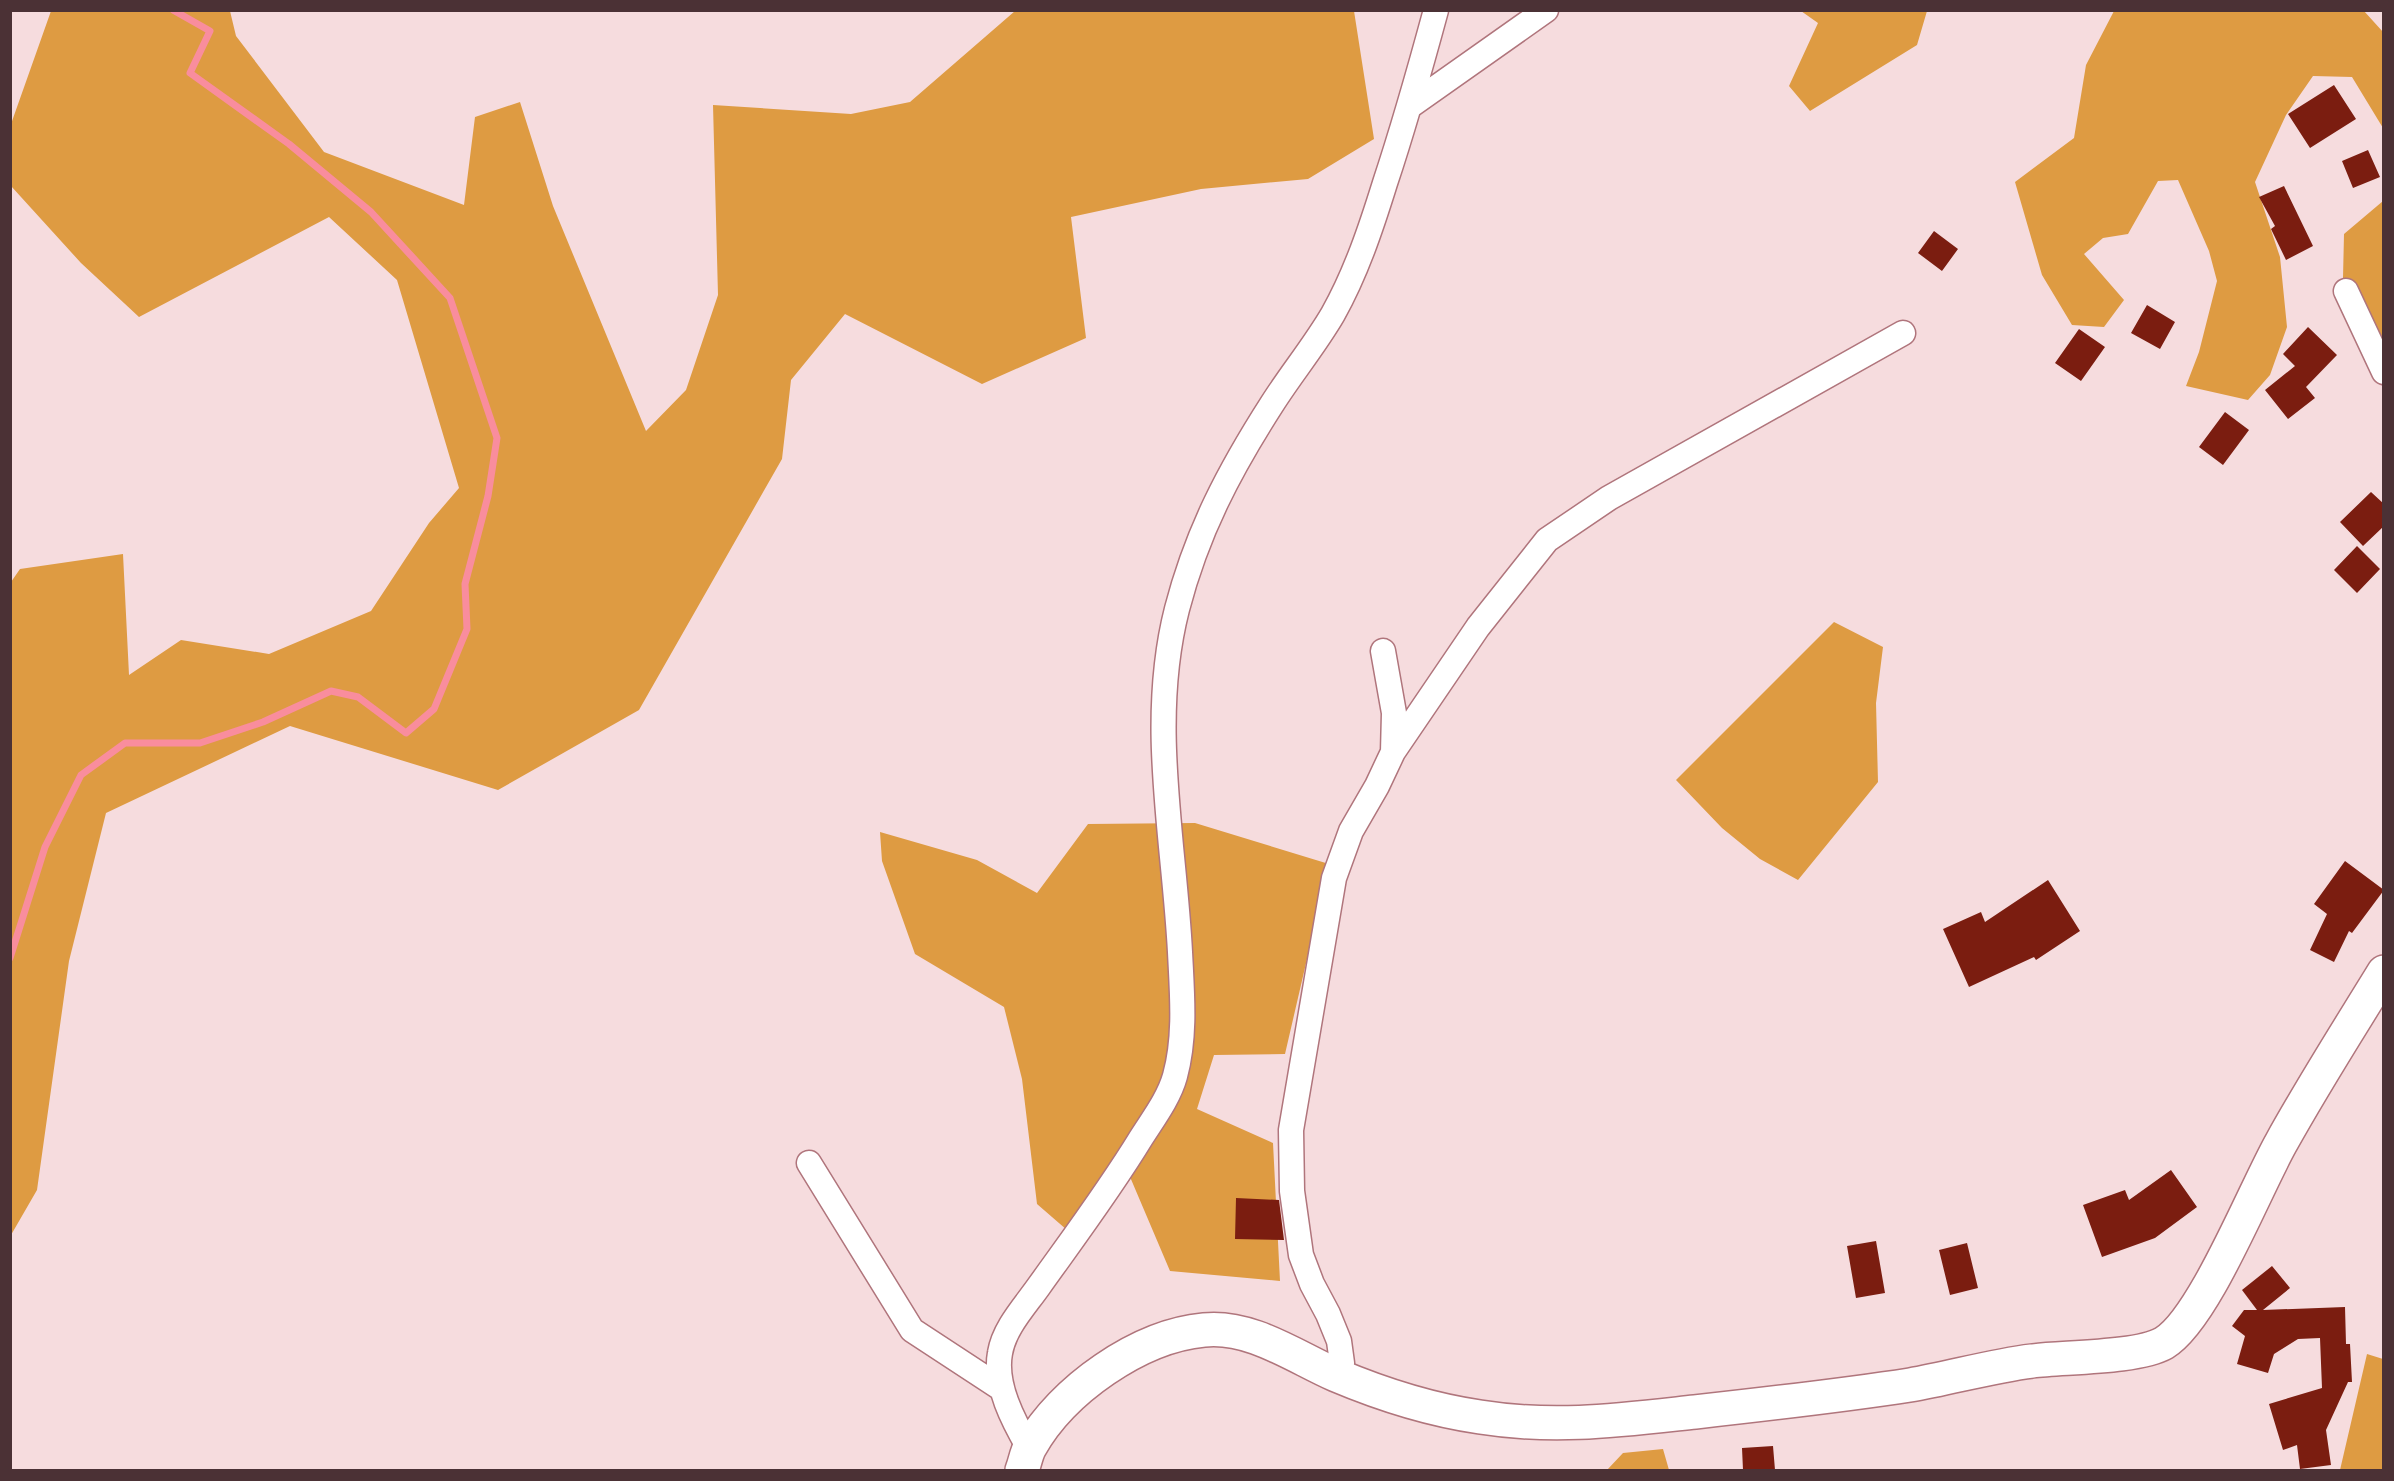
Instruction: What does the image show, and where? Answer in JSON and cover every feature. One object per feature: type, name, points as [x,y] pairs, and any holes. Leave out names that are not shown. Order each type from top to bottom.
[{"type":"main road","points":[[1026,1460],[1050,1420],[1076,1391],[1107,1366],[1154,1343],[1203,1330],[1239,1331],[1340,1376],[1428,1406],[1478,1417],[1581,1424],[1911,1384],[2030,1361],[2144,1350],[2164,1343],[2187,1322],[2216,1272],[2280,1144],[2384,972]]},
{"type":"street","points":[[1026,1460],[1002,1389],[1000,1353],[1011,1326],[1108,1191],[1155,1116],[1174,1079],[1182,1036],[1177,895],[1167,810],[1163,694],[1166,657],[1192,559],[1213,505],[1243,452],[1333,314],[1354,271],[1372,224],[1410,106],[1436,10]]},
{"type":"street","points":[[1410,106],[1546,10]]},
{"type":"street","points":[[2346,291],[2384,372]]},
{"type":"street","points":[[1340,1376],[1342,1363],[1339,1341],[1328,1314],[1311,1284],[1301,1255],[1292,1191],[1292,1130],[1334,878],[1351,831],[1377,786],[1393,752],[1478,627],[1547,540],[1609,498],[1903,333]]},
{"type":"street","points":[[1383,651],[1394,713],[1393,752]]},
{"type":"street","points":[[809,1163],[912,1330],[1002,1389]]},
{"type":"shaded area","points":[[51,11],[230,11],[236,36],[324,152],[464,205],[475,117],[520,102],[553,206],[646,431],[686,390],[718,295],[713,105],[851,114],[910,102],[1015,11],[1354,11],[1374,139],[1308,179],[1201,189],[1071,217],[1086,338],[982,384],[845,314],[791,380],[782,459],[639,710],[498,790],[290,726],[106,813],[69,961],[37,1190],[11,1235],[11,582],[20,569],[123,554],[129,675],[181,640],[269,654],[371,611],[429,523],[459,488],[397,280],[329,217],[139,317],[81,263],[11,186],[11,124]]},
{"type":"shaded area","points":[[1801,11],[1927,11],[1917,45],[1810,111],[1789,86],[1818,23]]},
{"type":"shaded area","points":[[2114,11],[2364,11],[2383,32],[2383,128],[2352,77],[2313,76],[2286,115],[2255,182],[2280,257],[2287,327],[2270,375],[2248,400],[2186,386],[2199,352],[2217,281],[2209,251],[2178,180],[2158,181],[2128,234],[2103,238],[2084,254],[2124,300],[2104,327],[2072,325],[2042,275],[2015,182],[2074,138],[2086,65]]},
{"type":"shaded area","points":[[2383,201],[2383,338],[2343,278],[2344,234]]},
{"type":"shaded area","points":[[1834,622],[1883,647],[1876,703],[1878,782],[1798,880],[1760,859],[1722,828],[1676,780]]},
{"type":"shaded area","points":[[1195,823],[1329,864],[1285,1054],[1214,1055],[1197,1109],[1273,1143],[1280,1281],[1170,1271],[1119,1151],[1067,1230],[1037,1204],[1022,1079],[1004,1007],[915,954],[882,861],[880,832],[977,860],[1037,893],[1088,824]]},
{"type":"shaded area","points":[[2367,1354],[2383,1359],[2383,1470],[2340,1470]]},
{"type":"shaded area","points":[[1663,1449],[1669,1470],[1607,1470],[1623,1453]]},
{"type":"building","points":[[2334,85],[2356,119],[2310,148],[2288,114]]},
{"type":"building","points":[[2368,150],[2380,177],[2353,188],[2342,161]]},
{"type":"building","points":[[2284,186],[2313,246],[2286,260],[2271,229],[2275,226],[2259,197]]},
{"type":"building","points":[[1934,231],[1958,249],[1942,271],[1918,253]]},
{"type":"building","points":[[2147,305],[2175,322],[2160,349],[2131,333]]},
{"type":"building","points":[[2308,327],[2337,355],[2306,387],[2315,398],[2288,419],[2265,390],[2295,366],[2283,354]]},
{"type":"building","points":[[2079,329],[2105,347],[2081,381],[2055,363]]},
{"type":"building","points":[[2225,412],[2249,430],[2223,465],[2199,447]]},
{"type":"building","points":[[2371,492],[2384,504],[2384,526],[2363,546],[2340,522]]},
{"type":"building","points":[[2357,546],[2380,569],[2357,593],[2334,570]]},
{"type":"building","points":[[2345,861],[2384,890],[2352,933],[2349,931],[2334,962],[2310,950],[2327,914],[2314,904]]},
{"type":"building","points":[[2048,880],[2080,931],[2036,960],[2034,957],[1969,987],[1943,929],[1981,912],[1985,922]]},
{"type":"building","points":[[2171,1170],[2197,1207],[2155,1238],[2102,1257],[2083,1205],[2125,1190],[2129,1200]]},
{"type":"building","points":[[1236,1198],[1279,1200],[1284,1240],[1235,1239]]},
{"type":"building","points":[[1876,1241],[1885,1293],[1856,1298],[1847,1246]]},
{"type":"building","points":[[1967,1243],[1978,1288],[1950,1295],[1939,1250]]},
{"type":"building","points":[[2272,1266],[2290,1288],[2263,1310],[2345,1307],[2346,1344],[2350,1344],[2352,1382],[2348,1382],[2326,1430],[2331,1465],[2300,1469],[2297,1445],[2283,1450],[2269,1404],[2322,1388],[2320,1338],[2298,1339],[2274,1354],[2268,1373],[2237,1364],[2245,1336],[2232,1326],[2244,1310],[2257,1310],[2242,1290]]},
{"type":"building","points":[[1773,1446],[1775,1470],[1743,1470],[1742,1448]]},
{"type":"waterway","points":[[10,958],[45,847],[81,775],[125,743],[200,743],[263,722],[331,691],[358,697],[406,733],[434,709],[467,629],[465,584],[488,496],[497,438],[450,298],[371,212],[289,144],[190,73],[210,31],[173,10]]}]
